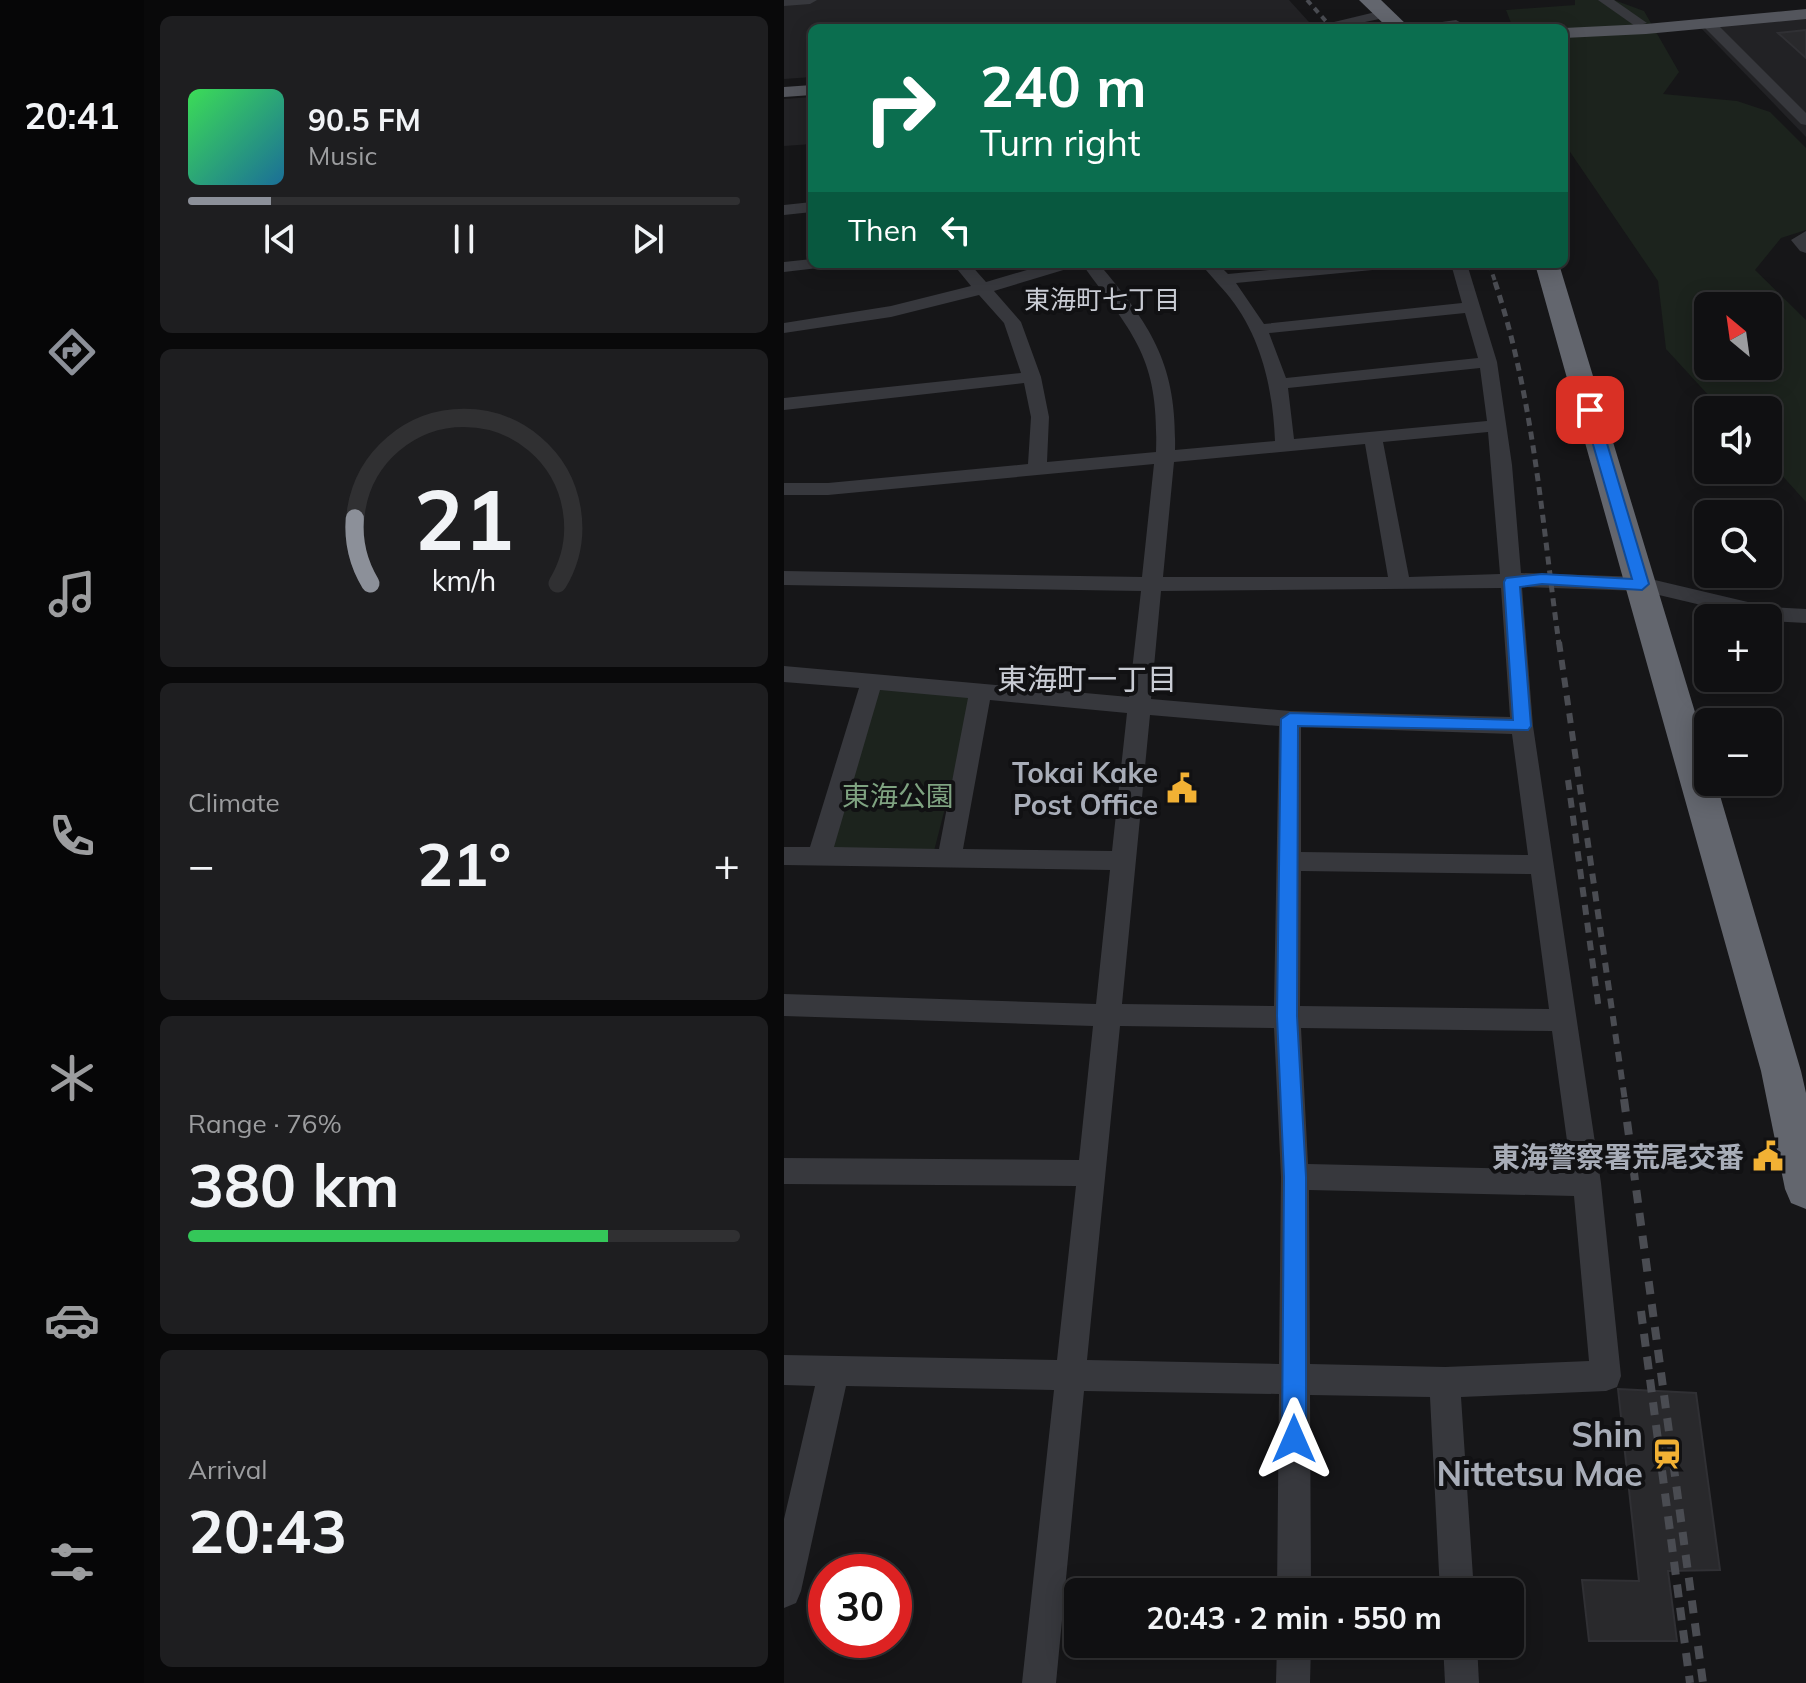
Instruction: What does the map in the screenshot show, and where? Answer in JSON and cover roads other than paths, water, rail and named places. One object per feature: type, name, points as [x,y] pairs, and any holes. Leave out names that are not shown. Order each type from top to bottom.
[{"type":"highway","points":[[1548,268],[1781,1071],[1806,1189]]},
{"type":"main road","points":[[1611,29],[1640,23],[1806,7]]},
{"type":"main road","points":[[1568,33],[1806,14]]},
{"type":"main road","points":[[784,92],[808,90]]},
{"type":"street","points":[[784,2],[810,0]]},
{"type":"street","points":[[1605,0],[1640,23]]},
{"type":"street","points":[[1335,24],[1384,14]]},
{"type":"street","points":[[1708,23],[1806,121]]},
{"type":"street","points":[[784,210],[808,207]]},
{"type":"street","points":[[1806,236],[1799,240],[1806,248]]},
{"type":"street","points":[[784,267],[808,264]]},
{"type":"street","points":[[965,268],[1012,322],[1032,377],[1040,417],[1037,468]]},
{"type":"street","points":[[784,328],[837,323],[898,312],[1051,268]]},
{"type":"street","points":[[1039,1683],[1105,1015],[1165,455],[1165,399],[1150,350],[1127,308],[1093,268]]},
{"type":"street","points":[[1213,268],[1262,329],[1279,384],[1285,447]]},
{"type":"street","points":[[1224,279],[1341,268]]},
{"type":"street","points":[[784,1370],[1445,1382],[1606,1376],[1587,1183],[1522,726],[1512,582],[1488,362],[1460,268]]},
{"type":"street","points":[[1262,329],[1473,307]]},
{"type":"street","points":[[1279,384],[1488,362]]},
{"type":"street","points":[[784,404],[1032,377]]},
{"type":"street","points":[[784,489],[828,489],[1496,426]]},
{"type":"street","points":[[1373,438],[1400,584]]},
{"type":"street","points":[[784,578],[1153,584],[1400,584],[1542,579],[1642,584],[1769,614],[1806,616]]},
{"type":"street","points":[[784,674],[1290,719],[1522,726]]},
{"type":"street","points":[[819,856],[872,682]]},
{"type":"street","points":[[949,858],[980,692]]},
{"type":"street","points":[[1290,719],[1291,861],[1287,1016],[1295,1177],[1294,1578]]},
{"type":"street","points":[[784,856],[1123,861]]},
{"type":"street","points":[[1291,861],[1543,865]]},
{"type":"street","points":[[784,1005],[1105,1015],[1564,1020]]},
{"type":"street","points":[[784,1171],[1091,1173]]},
{"type":"street","points":[[1295,1177],[1587,1183]]},
{"type":"street","points":[[784,1591],[834,1369]]},
{"type":"street","points":[[1445,1382],[1456,1578]]},
{"type":"street","points":[[1293,1683],[1294,1658]]},
{"type":"street","points":[[1461,1658],[1462,1683]]},
{"type":"railway","points":[[1307,0],[1328,24]]},
{"type":"railway","points":[[1490,268],[1496,284]]},
{"type":"railway","points":[[1495,282],[1528,416],[1559,644]]},
{"type":"railway","points":[[1559,642],[1625,1101]]},
{"type":"railway","points":[[1568,780],[1599,1010]]},
{"type":"railway","points":[[1624,1099],[1703,1683]]},
{"type":"railway","points":[[1641,1311],[1690,1683]]},
{"type":"place","name":"Tokai Kake Post Office","points":[[1182,788]]},
{"type":"place","name":"東海警察署荒尾交番","points":[[1768,1156]]},
{"type":"place","name":"Shin Nittetsu Mae","points":[[1667,1454]]},
{"type":"district","name":"東海町七丁目","points":[[1102,299]]},
{"type":"district","name":"東海町一丁目","points":[[1087,679]]},
{"type":"park label","name":"東海公園","points":[[898,795]]}]
